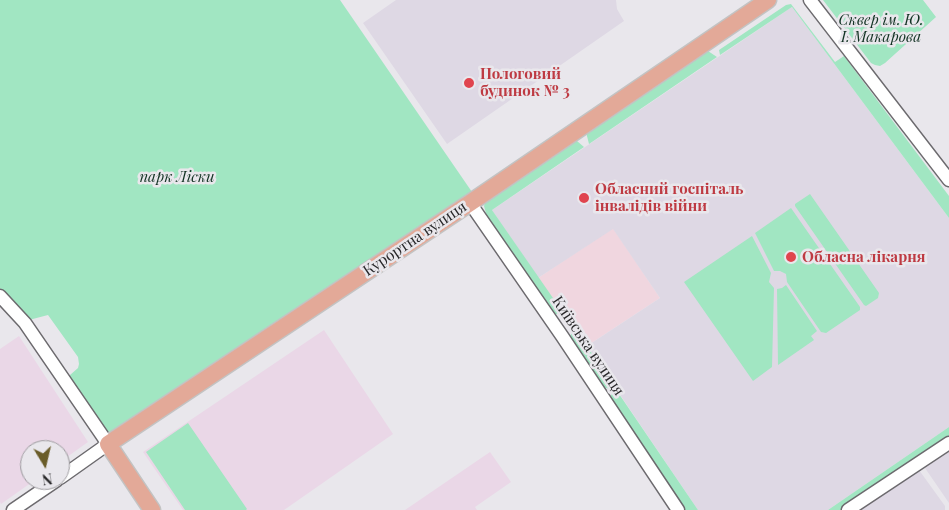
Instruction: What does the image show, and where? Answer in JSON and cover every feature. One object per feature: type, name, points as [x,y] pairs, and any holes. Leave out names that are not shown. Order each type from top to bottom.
[{"type":"main road","name":"Курортна вулиця","points":[[108,444],[470,203],[768,0]]},
{"type":"main road","points":[[108,444],[152,510]]},
{"type":"street","points":[[810,0],[949,180]]},
{"type":"street","name":"Київська вулиця","points":[[470,203],[562,336],[678,510]]},
{"type":"street","points":[[0,296],[25,323],[108,444]]},
{"type":"street","points":[[848,510],[949,443]]},
{"type":"street","name":"Курортна вулиця","points":[[70,471],[108,444]]},
{"type":"street","points":[[13,510],[42,490]]},
{"type":"shaded area","name":"Пологовий будинок № 3","points":[[396,0],[616,0],[617,9],[624,21],[447,144],[363,23]]},
{"type":"shaded area","name":"Обласна лікарня","points":[[792,7],[949,218],[949,427],[828,510],[698,510],[587,346],[660,298],[613,229],[538,278],[492,210]]},
{"type":"shaded area","points":[[613,228],[660,298],[587,346],[538,278]]},
{"type":"shaded area","points":[[324,330],[393,434],[284,510],[183,510],[143,452]]},
{"type":"shaded area","points":[[19,336],[88,442],[70,455],[70,440],[20,440],[21,490],[1,504],[0,502],[0,349]]},
{"type":"shaded area","points":[[490,452],[511,482],[475,507],[477,510],[405,510]]},
{"type":"shaded area","points":[[949,452],[949,503],[925,468]]},
{"type":"shaded area","points":[[919,470],[945,506],[945,510],[858,510]]},
{"type":"green space","name":"парк Ліски","points":[[0,0],[340,0],[472,192],[116,432],[104,430],[70,379],[70,375],[78,368],[78,357],[48,315],[29,320],[0,288]]},
{"type":"green space","name":"Сквер ім. Ю. І. Макарова","points":[[823,0],[923,0],[936,17],[880,66],[871,63]]},
{"type":"green space","points":[[791,4],[835,62],[844,56],[949,196],[949,218],[792,7],[720,55],[719,50],[786,5]]},
{"type":"green space","points":[[708,51],[717,57],[589,144],[586,132]]},
{"type":"green space","points":[[573,141],[577,141],[584,147],[492,210],[562,311],[555,315],[487,217],[484,206],[486,200]]},
{"type":"green space","points":[[810,194],[879,293],[878,298],[866,306],[795,206],[795,204]]},
{"type":"green space","points":[[791,208],[860,307],[860,310],[826,333],[821,332],[787,282],[786,274],[774,271],[755,233]]},
{"type":"green space","points":[[752,236],[771,273],[769,282],[774,288],[772,367],[753,381],[684,282]]},
{"type":"green space","points":[[786,285],[817,331],[811,336],[814,340],[778,365],[777,289]]},
{"type":"green space","points":[[576,331],[614,387],[610,389],[603,387],[570,339],[571,334]]},
{"type":"green space","points":[[617,391],[698,510],[685,510],[611,400],[611,395]]},
{"type":"green space","points":[[188,423],[246,510],[185,510],[146,452]]},
{"type":"green space","points":[[949,427],[949,437],[841,510],[828,510]]},
{"type":"place","name":"Пологовий будинок № 3","points":[[469,83]]},
{"type":"place","name":"Обласний госпіталь інвалідів війни","points":[[584,198]]},
{"type":"place","name":"Обласна лікарня","points":[[791,257]]}]
